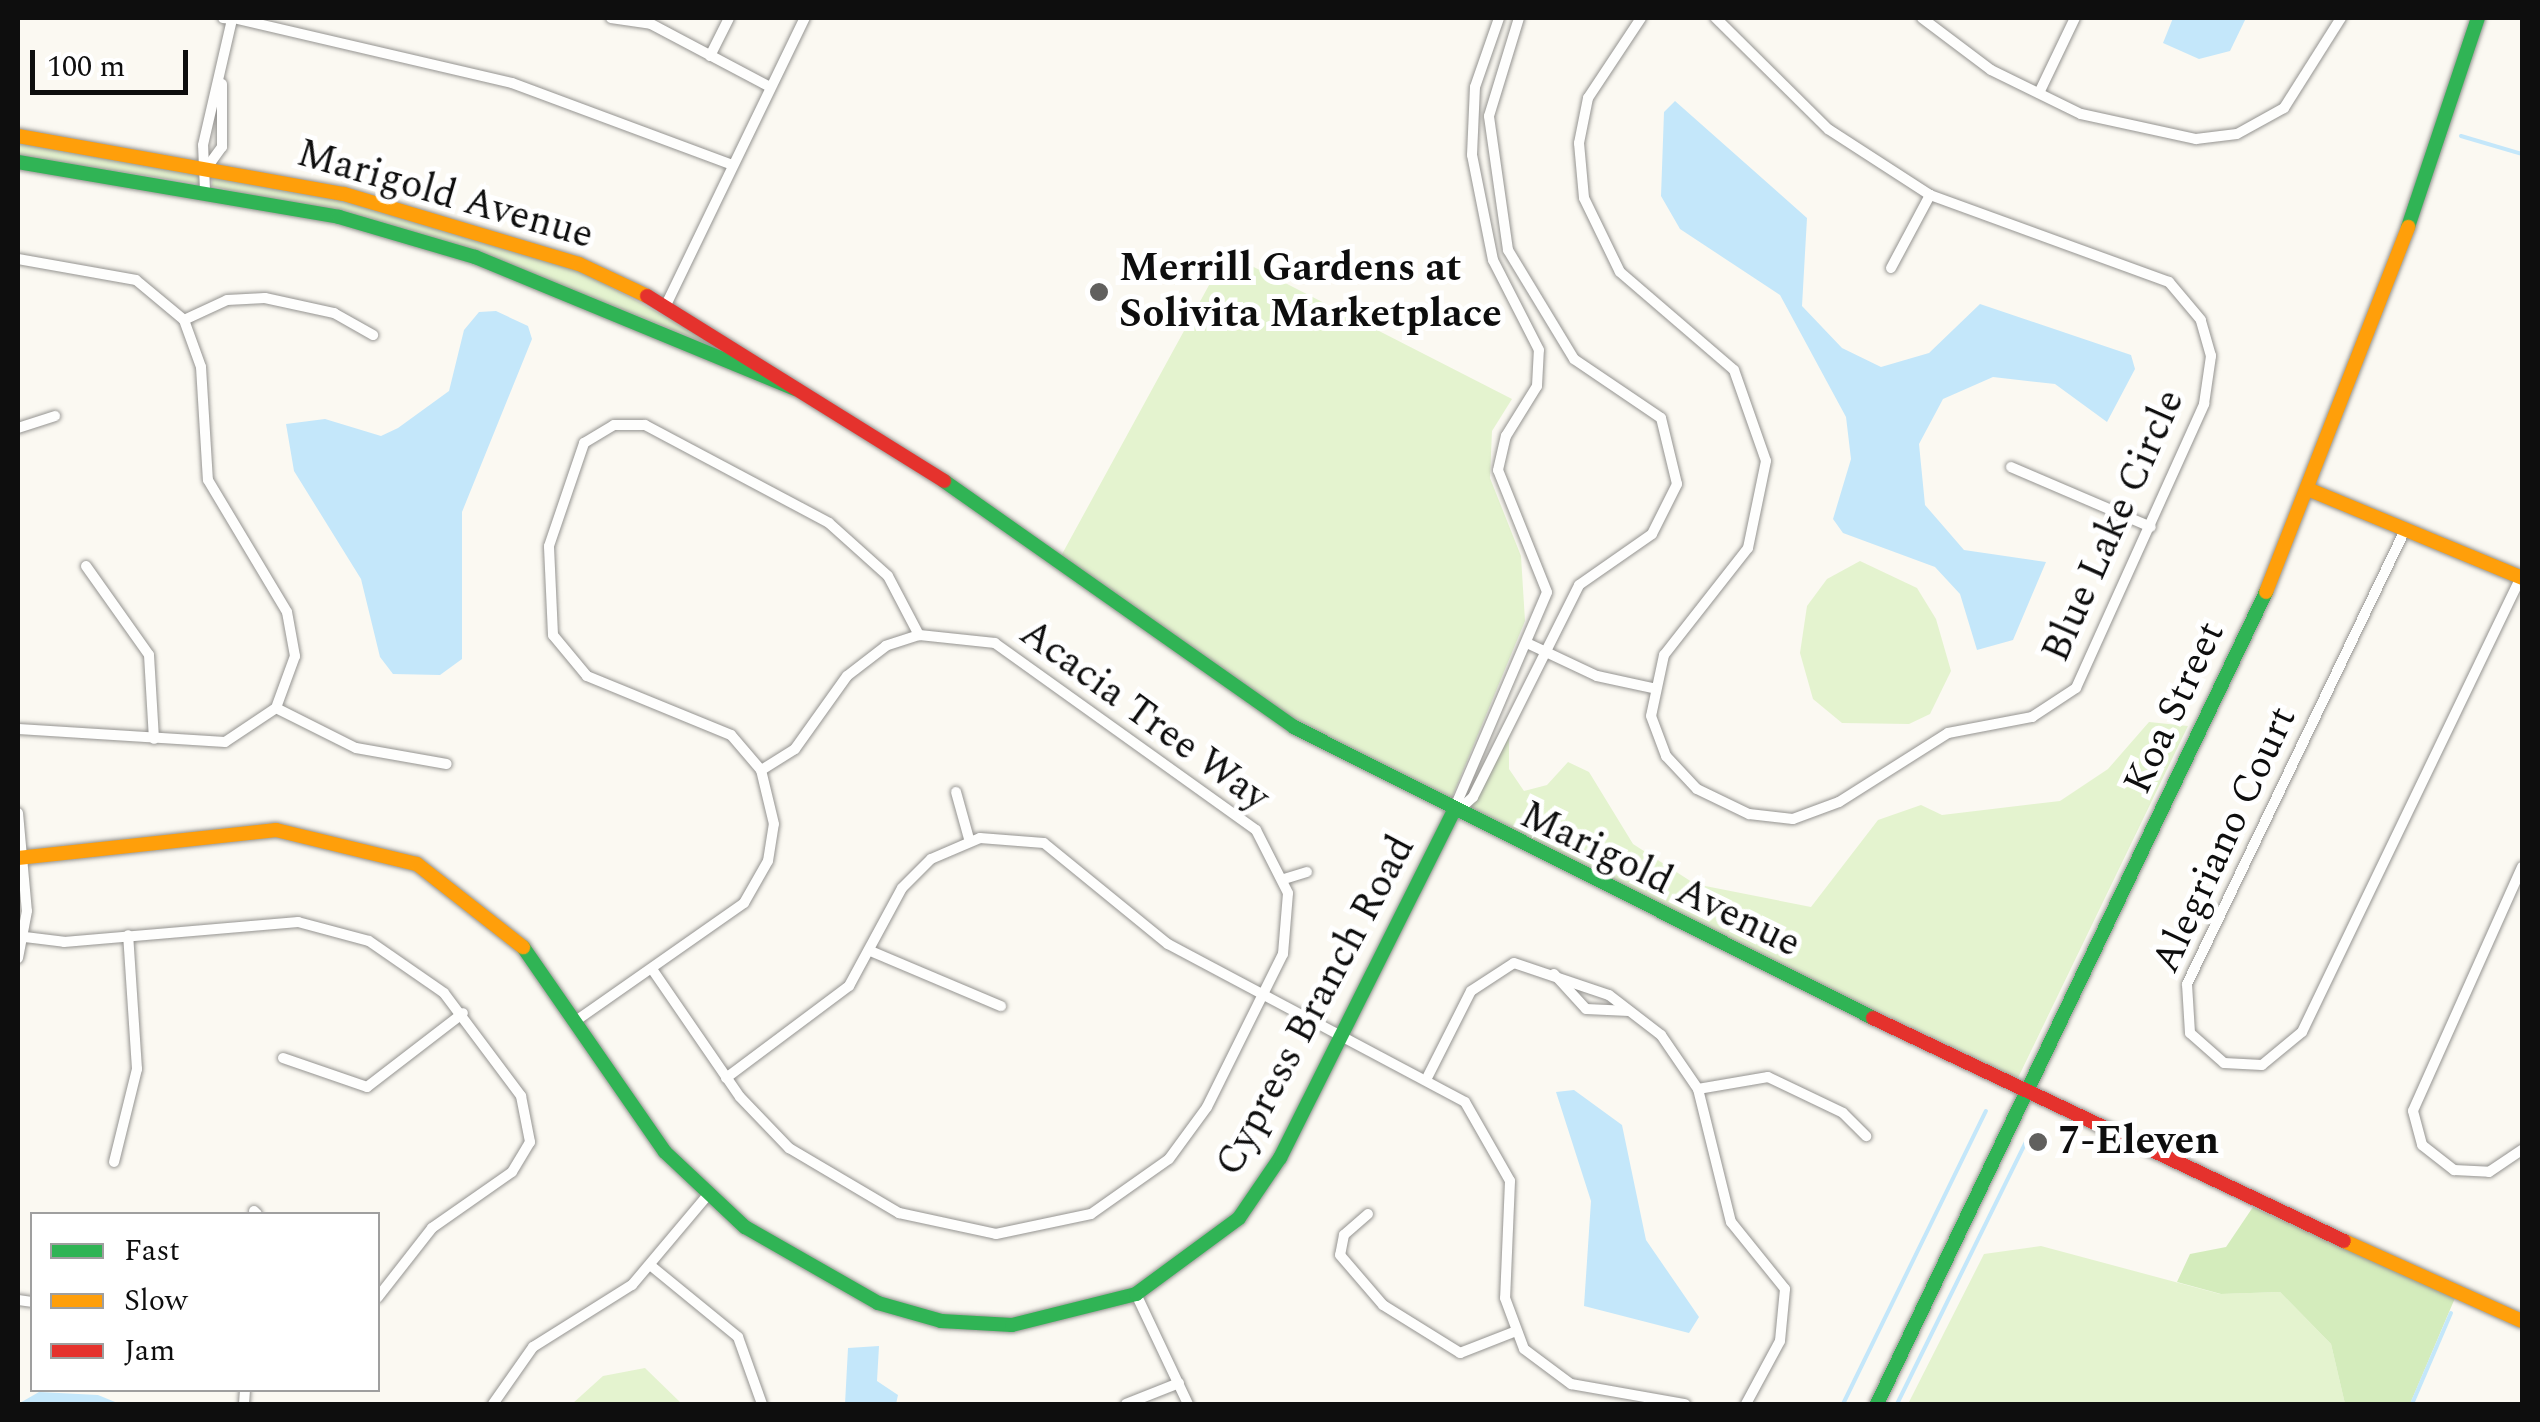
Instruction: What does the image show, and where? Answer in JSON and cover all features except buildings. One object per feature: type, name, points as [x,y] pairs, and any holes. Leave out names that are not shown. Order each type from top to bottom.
[{"type":"main road","name":"Koa Street","points":[[1877,1404],[2310,490],[2478,18]]},
{"type":"main road","name":"Marigold Avenue","points":[[18,136],[208,166],[481,232],[666,305],[823,401],[1294,727],[1452,816],[2027,1094],[2522,1321]]},
{"type":"main road","name":"Marigold Avenue","points":[[18,162],[205,190],[475,257],[823,401]]},
{"type":"main road","points":[[2310,490],[2522,578]]},
{"type":"main road","name":"Cypress Branch Road","points":[[20,858],[259,830],[380,850],[496,917],[577,1020],[665,1152],[707,1196],[828,1278],[920,1317],[1031,1324],[1136,1294],[1204,1251],[1255,1198],[1452,816]]},
{"type":"street","points":[[208,166],[222,147],[222,84],[229,18],[512,82],[732,164]]},
{"type":"street","points":[[610,18],[651,24],[770,88]]},
{"type":"street","points":[[710,56],[729,18]]},
{"type":"street","points":[[666,305],[805,18]]},
{"type":"street","points":[[1452,816],[1530,644],[1547,583],[1507,509],[1498,470],[1540,358],[1489,249],[1470,138],[1478,74],[1499,18]]},
{"type":"street","points":[[1452,816],[1473,796],[1586,577],[1660,525],[1678,470],[1661,418],[1574,360],[1508,250],[1488,116],[1520,18]]},
{"type":"street","points":[[1530,644],[1652,688],[1670,645],[1748,548],[1766,461],[1734,370],[1620,272],[1584,198],[1579,142],[1588,98],[1641,18]]},
{"type":"street","name":"Blue Lake Circle","points":[[1652,688],[1660,742],[1684,779],[1750,814],[1808,816],[1948,733],[2032,717],[2067,698],[2091,665],[2210,382],[2209,344],[2194,308],[2157,274],[2018,234],[1930,195],[1828,129],[1716,18]]},
{"type":"street","points":[[1922,18],[2039,93],[2126,128],[2225,137],[2284,108],[2342,18]]},
{"type":"street","points":[[2039,93],[2075,18]]},
{"type":"street","points":[[205,190],[208,166],[203,144],[222,84]]},
{"type":"street","points":[[1891,268],[1930,195]]},
{"type":"street","points":[[18,259],[128,277],[184,320],[200,366],[208,480],[291,626],[293,671],[276,708],[225,742],[18,729]]},
{"type":"street","points":[[184,320],[226,300],[264,298],[341,316],[373,336]]},
{"type":"street","points":[[18,428],[55,416]]},
{"type":"street","points":[[577,1020],[734,912],[758,884],[774,824],[761,770],[714,723],[588,676],[553,635],[552,531],[570,467],[591,436],[645,425],[829,523],[888,576],[919,635]]},
{"type":"street","points":[[2011,467],[2151,526]]},
{"type":"street","name":"Alegriano Court","points":[[2406,528],[2187,984],[2190,1033],[2224,1063],[2271,1062],[2302,1032],[2522,578]]},
{"type":"street","points":[[86,566],[149,656],[154,739]]},
{"type":"street","name":"Acacia Tree Way","points":[[652,969],[726,1078],[790,1148],[887,1208],[957,1231],[1026,1232],[1113,1204],[1169,1159],[1264,994],[1287,938],[1284,879],[1247,821],[1024,660],[957,634],[919,635],[859,664],[795,749],[761,770]]},
{"type":"street","points":[[276,708],[330,739],[408,764],[447,764]]},
{"type":"street","points":[[956,792],[969,840]]},
{"type":"street","points":[[18,813],[26,937],[18,958]]},
{"type":"street","points":[[726,1078],[825,1009],[873,952],[910,878],[969,840],[1025,838],[1060,850],[1157,937],[1428,1076],[1474,1112],[1506,1168],[1514,1220],[1505,1298],[1514,1332],[1538,1363],[1571,1384],[1685,1404]]},
{"type":"street","points":[[2522,867],[2412,1111],[2422,1144],[2454,1170],[2489,1172],[2522,1150]]},
{"type":"street","points":[[1284,879],[1307,872]]},
{"type":"street","points":[[26,937],[128,935],[266,920],[330,928],[408,963],[463,1013],[526,1105],[530,1142],[512,1172],[432,1228],[380,1295]]},
{"type":"street","points":[[114,1162],[137,1069],[128,935]]},
{"type":"street","points":[[873,952],[1001,1006]]},
{"type":"street","points":[[1428,1076],[1478,983],[1514,963],[1545,967],[1640,1015],[1698,1089],[1729,1217],[1789,1281],[1785,1326],[1746,1404]]},
{"type":"street","points":[[1545,967],[1586,1009],[1640,1015]]},
{"type":"street","points":[[282,1058],[366,1087],[463,1013]]},
{"type":"street","points":[[1698,1089],[1768,1077],[1843,1113],[1866,1136]]},
{"type":"street","points":[[493,1404],[540,1340],[623,1292],[707,1196]]},
{"type":"street","points":[[1368,1214],[1344,1236],[1340,1255],[1383,1305],[1460,1353],[1514,1332]]},
{"type":"street","points":[[650,1265],[738,1337],[762,1404]]},
{"type":"street","points":[[1136,1294],[1188,1404]]},
{"type":"street","points":[[1126,1404],[1179,1383]]},
{"type":"green space","points":[[18,142],[201,171],[200,184],[18,156]]},
{"type":"green space","points":[[213,173],[343,199],[577,269],[745,359],[482,253],[212,186]]},
{"type":"green space","points":[[1238,259],[1512,399],[1492,431],[1490,478],[1521,556],[1525,621],[1448,807],[1298,723],[1061,556],[1220,265]]},
{"type":"green space","points":[[1860,561],[1917,588],[1936,619],[1951,671],[1930,714],[1909,724],[1842,723],[1813,699],[1800,653],[1807,606],[1827,579]]},
{"type":"green space","points":[[2149,722],[2188,726],[2016,1082],[1463,814],[1509,737],[1509,769],[1524,791],[1547,785],[1568,762],[1589,772],[1633,844],[1695,884],[1811,907],[1878,820],[1921,805],[1942,815],[2060,801],[2108,769]]},
{"type":"green space","points":[[2253,1207],[2455,1298],[2410,1404],[2345,1404],[2331,1344],[2280,1292],[2221,1294],[2177,1282],[2190,1254],[2226,1247]]},
{"type":"green space","points":[[2041,1246],[2220,1294],[2280,1292],[2331,1344],[2345,1404],[1908,1404],[1984,1254]]},
{"type":"green space","points":[[645,1368],[682,1404],[572,1404],[603,1376]]},
{"type":"water","points":[[2173,18],[2246,18],[2230,51],[2199,59],[2163,43]]},
{"type":"water","points":[[1675,101],[1807,218],[1802,306],[1842,348],[1881,367],[1929,353],[1980,304],[2131,355],[2135,369],[2107,422],[2055,384],[1993,377],[1943,399],[1919,444],[1925,505],[1964,550],[2046,562],[2013,640],[1977,650],[1960,594],[1935,567],[1843,533],[1833,519],[1851,459],[1846,417],[1780,295],[1680,229],[1661,196],[1664,112]]},
{"type":"water","points":[[496,311],[528,326],[532,339],[462,512],[462,659],[440,675],[393,674],[380,657],[361,579],[294,471],[286,424],[325,419],[381,436],[398,428],[449,391],[464,330],[479,312]]},
{"type":"water","points":[[1574,1090],[1622,1125],[1646,1240],[1699,1317],[1689,1333],[1584,1306],[1591,1201],[1556,1092]]},
{"type":"water","points":[[879,1346],[877,1381],[898,1395],[896,1404],[845,1404],[848,1348]]},
{"type":"water","points":[[39,1392],[98,1395],[120,1404],[18,1404]]},
{"type":"waterway","points":[[2461,136],[2522,154]]},
{"type":"waterway","points":[[1843,1404],[1986,1111]]},
{"type":"waterway","points":[[1897,1404],[2027,1140]]},
{"type":"waterway","points":[[2412,1404],[2451,1313]]},
{"type":"traffic: fast","points":[[2408,227],[2478,18]]},
{"type":"traffic: fast","points":[[18,162],[339,217],[475,257],[795,389]]},
{"type":"traffic: fast","points":[[944,481],[1294,727],[1873,1018]]},
{"type":"traffic: fast","points":[[1877,1404],[2266,592]]},
{"type":"traffic: fast","points":[[523,947],[665,1152],[745,1227],[878,1303],[941,1321],[1012,1325],[1136,1294],[1239,1218],[1280,1158],[1452,815]]},
{"type":"traffic: slow","points":[[18,136],[344,194],[579,264],[647,296]]},
{"type":"traffic: slow","points":[[2266,592],[2408,227]]},
{"type":"traffic: slow","points":[[2310,490],[2522,578]]},
{"type":"traffic: slow","points":[[18,858],[276,830],[417,864],[523,947]]},
{"type":"traffic: slow","points":[[2344,1241],[2522,1321]]},
{"type":"traffic: jam","points":[[647,296],[944,481]]},
{"type":"traffic: jam","points":[[1873,1018],[2344,1241]]},
{"type":"place","name":"Merrill Gardens at Solivita Marketplace","points":[[1099,292]]},
{"type":"place","name":"7-Eleven","points":[[2038,1142]]}]
